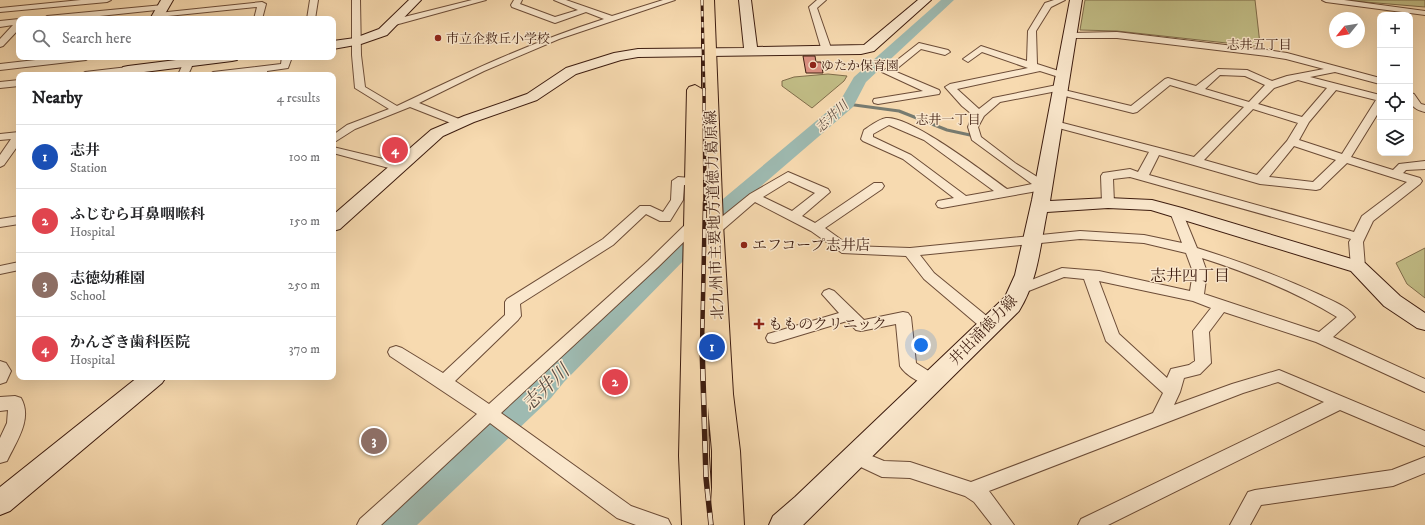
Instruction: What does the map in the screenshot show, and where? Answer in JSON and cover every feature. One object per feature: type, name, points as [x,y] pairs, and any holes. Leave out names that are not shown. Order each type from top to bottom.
[{"type":"main road","name":"北九州市主要地方道徳力葛原線","points":[[695,0],[702,52]]},
{"type":"main road","name":"北九州市主要地方道徳力葛原線","points":[[708,0],[702,52],[703,183],[705,227],[726,451],[728,525]]},
{"type":"main road","name":"北九州市主要地方道徳力葛原線","points":[[698,525],[694,456],[694,266],[705,227]]},
{"type":"street","points":[[0,10],[71,2],[108,0]]},
{"type":"street","points":[[199,11],[204,0]]},
{"type":"street","points":[[311,16],[314,0]]},
{"type":"street","points":[[356,0],[358,41],[356,64],[360,88],[397,110]]},
{"type":"street","points":[[336,45],[358,41],[384,32],[415,0]]},
{"type":"street","points":[[445,10],[453,0]]},
{"type":"street","points":[[395,22],[482,0]]},
{"type":"street","points":[[518,0],[515,5],[550,19],[558,19],[585,10]]},
{"type":"street","points":[[558,0],[612,19]]},
{"type":"street","points":[[336,138],[351,128],[411,104],[481,69],[556,37],[671,0]]},
{"type":"street","points":[[745,0],[751,52]]},
{"type":"street","points":[[822,0],[813,6],[827,50]]},
{"type":"street","points":[[336,222],[400,167],[425,142],[437,134],[460,123],[532,97],[571,71],[581,67],[619,56],[638,53],[861,50],[869,48],[925,0]]},
{"type":"street","points":[[1036,67],[1032,32],[1048,5],[1061,0]]},
{"type":"street","name":"井出浦徳力線","points":[[783,525],[804,516],[855,456],[1011,306],[1021,289],[1029,266],[1032,241],[1041,207],[1043,186],[1071,36],[1076,0]]},
{"type":"street","points":[[1326,0],[1425,13]]},
{"type":"street","points":[[95,16],[127,10],[213,10],[241,3],[262,4],[259,16]]},
{"type":"street","points":[[124,16],[127,10]]},
{"type":"street","points":[[210,16],[213,10]]},
{"type":"street","points":[[0,24],[16,23]]},
{"type":"street","points":[[0,44],[16,26]]},
{"type":"street","points":[[1071,36],[1117,35],[1287,56],[1377,79]]},
{"type":"street","points":[[935,92],[887,72],[919,46],[945,52]]},
{"type":"street","points":[[968,59],[982,49],[1036,67],[1062,85],[1133,110],[1168,81],[1304,122]]},
{"type":"street","points":[[18,65],[22,60]]},
{"type":"street","points":[[0,67],[51,60]]},
{"type":"street","points":[[87,72],[94,60]]},
{"type":"street","points":[[126,72],[133,60]]},
{"type":"street","points":[[126,72],[190,60]]},
{"type":"street","points":[[184,72],[190,60]]},
{"type":"street","points":[[262,72],[285,66],[287,60]]},
{"type":"street","points":[[878,101],[935,92],[950,87],[1036,67]]},
{"type":"street","points":[[1196,161],[1251,105],[1273,85],[1334,69]]},
{"type":"street","points":[[1197,90],[1218,72],[1246,73],[1273,85]]},
{"type":"street","points":[[1300,77],[1377,97]]},
{"type":"street","points":[[0,85],[16,83]]},
{"type":"street","points":[[1043,186],[1011,165],[976,138],[973,127],[979,114],[997,100],[1062,85]]},
{"type":"street","points":[[1260,180],[1292,142],[1304,122],[1334,86]]},
{"type":"street","points":[[950,87],[966,104],[979,114]]},
{"type":"street","points":[[1413,100],[1417,106],[1425,109]]},
{"type":"street","points":[[411,104],[460,123]]},
{"type":"street","points":[[1055,124],[1196,161],[1260,180],[1316,186],[1345,158],[1377,107]]},
{"type":"street","points":[[964,200],[907,157],[868,139],[868,132],[887,121],[928,138],[1003,192]]},
{"type":"street","points":[[0,137],[16,135]]},
{"type":"street","points":[[0,162],[16,139]]},
{"type":"street","points":[[1292,142],[1416,180],[1367,219],[1356,242],[1358,267]]},
{"type":"street","points":[[336,151],[400,167]]},
{"type":"street","points":[[1142,176],[1155,151]]},
{"type":"street","points":[[1395,174],[1403,167],[1425,165]]},
{"type":"street","points":[[1108,203],[1108,176],[1130,173],[1359,237]]},
{"type":"street","points":[[367,525],[653,264],[705,227],[788,176],[824,192],[793,217]]},
{"type":"street","points":[[444,382],[513,316],[512,302],[608,242],[645,209],[666,218],[677,200],[678,181],[703,183]]},
{"type":"street","points":[[816,228],[878,186]]},
{"type":"street","points":[[942,204],[1043,186]]},
{"type":"street","points":[[754,197],[816,228],[847,250],[910,252],[1080,235],[1144,239],[1191,251],[1274,279],[1328,305],[1347,317],[1322,338]]},
{"type":"street","points":[[1041,207],[1108,203],[1152,205],[1176,212],[1358,267],[1392,301],[1425,323]]},
{"type":"street","points":[[1176,212],[1200,272],[1196,297]]},
{"type":"street","points":[[0,223],[16,220]]},
{"type":"street","points":[[910,252],[929,276],[989,326]]},
{"type":"street","points":[[0,270],[16,267]]},
{"type":"street","points":[[1021,289],[1062,272],[1090,275],[1196,297],[1322,338],[1425,386]]},
{"type":"street","points":[[1090,275],[1112,337],[1172,392]]},
{"type":"street","points":[[829,294],[861,326],[903,318],[908,366],[932,381]]},
{"type":"street","points":[[1160,417],[1172,392],[1177,373],[1194,370],[1203,363],[1201,331],[1221,306]]},
{"type":"street","points":[[774,338],[849,315]]},
{"type":"street","points":[[396,352],[444,382],[624,512],[660,525]]},
{"type":"street","points":[[0,368],[3,371],[0,378]]},
{"type":"street","points":[[971,490],[1238,388],[1279,376],[1425,439]]},
{"type":"street","points":[[0,503],[150,380]]},
{"type":"street","points":[[0,404],[15,402],[18,412],[12,430],[0,456]]},
{"type":"street","points":[[1088,525],[1340,402]]},
{"type":"street","points":[[855,456],[882,469],[910,470],[971,490],[981,496],[1004,525]]},
{"type":"street","points":[[1240,525],[1255,498],[1393,478],[1425,465]]},
{"type":"shaded area","points":[[1085,0],[1255,0],[1260,44],[1254,46],[1117,31],[1080,30]]},
{"type":"shaded area","points":[[1341,0],[1425,0],[1425,7]]},
{"type":"shaded area","points":[[828,74],[847,76],[844,81],[812,108],[782,86],[782,81],[794,77]]},
{"type":"shaded area","points":[[1425,248],[1425,298],[1407,284],[1396,263]]},
{"type":"building","name":"ゆたか保育園","points":[[803,56],[815,56],[816,62],[821,62],[823,73],[806,73]]},
{"type":"waterway","name":"志井川","points":[[724,208],[847,104],[859,80],[948,0]]},
{"type":"waterway","points":[[847,104],[899,111],[947,130],[970,135]]},
{"type":"waterway","name":"志井川","points":[[395,525],[542,391],[555,375],[689,242]]},
{"type":"railway","points":[[702,0],[704,90]]},
{"type":"railway","points":[[704,89],[705,202]]},
{"type":"railway","points":[[702,345],[705,202]]},
{"type":"railway","points":[[702,345],[706,478],[711,525]]},
{"type":"place","name":"市立企救丘小学校","points":[[438,38]]},
{"type":"place","name":"ゆたか保育園","points":[[813,65]]},
{"type":"place","name":"かんざき歯科医院","points":[[395,150]]},
{"type":"place","name":"エフコープ志井店","points":[[744,245]]},
{"type":"place","name":"もものクリニック","points":[[759,324]]},
{"type":"place","name":"志井","points":[[712,347]]},
{"type":"place","name":"ふじむら耳鼻咽喉科","points":[[615,382]]},
{"type":"place","name":"志徳幼稚園","points":[[374,441]]},
{"type":"district","name":"志井五丁目","points":[[1259,44]]},
{"type":"district","name":"志井一丁目","points":[[948,119]]},
{"type":"district","name":"志井四丁目","points":[[1190,275]]}]
